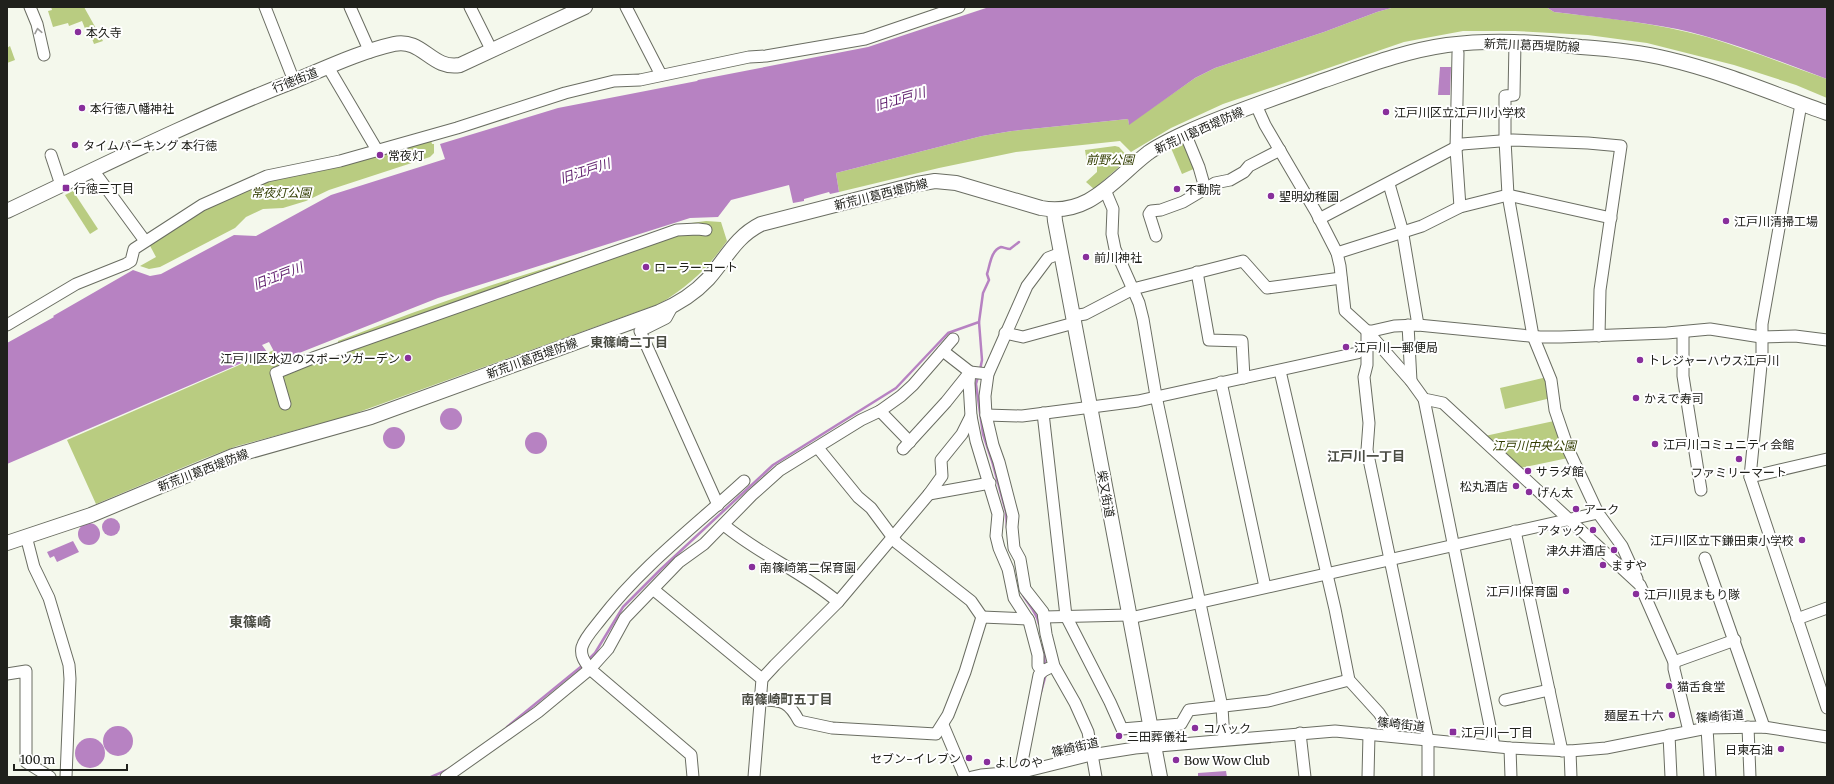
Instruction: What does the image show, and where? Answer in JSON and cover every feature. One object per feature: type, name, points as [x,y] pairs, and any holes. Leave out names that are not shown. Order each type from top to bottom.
[{"type":"main road","name":"行徳街道","points":[[7,211],[220,112],[328,67],[370,52],[392,45],[405,43],[420,49],[442,65],[454,66],[492,51],[579,8]]},
{"type":"main road","name":"新荒川葛西堤防線","points":[[7,543],[91,515],[233,456],[371,417],[672,307],[702,284],[741,237],[754,227],[778,219],[934,181],[956,183],[1041,208],[1054,210],[1074,208],[1086,203],[1105,190],[1153,150],[1185,133],[1256,105],[1384,60],[1415,51],[1467,43],[1515,42],[1609,49],[1666,59],[1724,75],[1827,113]]},
{"type":"main road","name":"柴又街道","points":[[1054,210],[1160,777]]},
{"type":"street","points":[[30,7],[37,24],[44,56]]},
{"type":"street","points":[[265,7],[294,81]]},
{"type":"street","points":[[350,7],[370,52]]},
{"type":"street","points":[[470,7],[492,51]]},
{"type":"street","points":[[626,7],[661,75]]},
{"type":"street","points":[[7,325],[76,284],[131,261],[133,250],[202,205],[267,176],[340,161],[457,128],[565,93],[614,81],[640,80],[749,57],[766,56],[865,39],[959,7]]},
{"type":"street","points":[[1515,42],[1514,95],[1505,96],[1505,140],[1508,195],[1533,336],[1551,380],[1555,410],[1567,444],[1598,513],[1622,546],[1674,662],[1674,669],[1689,730]]},
{"type":"street","points":[[1458,53],[1456,149],[1460,207]]},
{"type":"street","points":[[328,67],[377,150]]},
{"type":"street","points":[[1801,104],[1768,286],[1761,337],[1762,354],[1750,477],[1827,708]]},
{"type":"street","points":[[1256,105],[1265,125],[1337,253],[1345,311],[1367,330],[1411,381],[1424,399],[1494,746]]},
{"type":"street","points":[[1185,133],[1199,167],[1205,188]]},
{"type":"street","points":[[1319,219],[1456,149],[1462,144],[1505,140],[1588,143],[1621,146],[1600,290],[1599,336]]},
{"type":"street","points":[[1156,236],[1149,214],[1152,211],[1162,210],[1183,202],[1215,183],[1230,180],[1244,172],[1249,166],[1280,150]]},
{"type":"street","points":[[51,155],[61,185]]},
{"type":"street","points":[[93,170],[145,241]]},
{"type":"street","points":[[1389,184],[1402,229],[1413,325],[1411,381]]},
{"type":"street","points":[[1105,190],[1113,209],[1112,234],[1115,249],[1133,289],[1143,319],[1156,396],[1222,707],[1224,740]]},
{"type":"street","points":[[1337,253],[1422,226],[1460,207],[1508,195],[1611,218]]},
{"type":"street","points":[[285,404],[276,373],[283,370],[318,356],[678,230],[706,230]]},
{"type":"street","points":[[1061,253],[1048,258],[1033,277],[1027,286],[1005,333],[988,374],[985,396],[986,415],[993,446],[999,462],[1013,516],[1012,527],[1014,548],[1020,559],[1025,589],[1043,612],[1054,666],[1075,703],[1088,732],[1096,777]]},
{"type":"street","points":[[1005,333],[1023,337],[1074,319],[1133,289],[1243,261],[1267,288],[1341,278]]},
{"type":"street","points":[[1197,272],[1209,340],[1242,341],[1244,378]]},
{"type":"street","points":[[672,307],[666,318],[640,332],[718,505]]},
{"type":"street","points":[[1367,330],[1372,331],[1394,326],[1413,325],[1533,336],[1599,336],[1683,332],[1710,329],[1761,337],[1795,336],[1827,340]]},
{"type":"street","points":[[1367,330],[1367,365],[1364,382],[1369,423],[1367,450],[1428,740],[1428,777]]},
{"type":"street","points":[[1683,332],[1683,376],[1701,490]]},
{"type":"street","points":[[446,777],[538,712],[590,669],[608,649],[625,618],[654,590],[679,562],[704,544],[724,525],[732,514],[780,470],[818,448],[861,420],[880,411],[913,385],[953,338]]},
{"type":"street","points":[[986,415],[1022,416],[1138,401],[1357,353],[1366,346]]},
{"type":"street","points":[[943,351],[970,372],[988,374]]},
{"type":"street","points":[[1280,370],[1327,573],[1349,680],[1379,713],[1394,736]]},
{"type":"street","points":[[970,372],[969,384],[971,416],[976,441],[990,483],[998,514],[996,536],[999,548],[1008,569],[1014,598],[1028,619],[1038,655],[1038,666],[1043,670]]},
{"type":"street","points":[[880,411],[906,446],[946,402],[970,372]]},
{"type":"street","points":[[1221,382],[1265,587]]},
{"type":"street","points":[[1424,399],[1443,403],[1640,585]]},
{"type":"street","points":[[1043,413],[1066,616],[1122,729],[1181,724],[1188,710],[1268,701],[1349,680]]},
{"type":"street","points":[[754,777],[762,679],[838,602],[929,494],[942,476],[941,460],[962,434],[971,416]]},
{"type":"street","points":[[818,448],[858,497],[870,508],[897,543],[971,601],[982,617]]},
{"type":"street","points":[[1750,477],[1827,459]]},
{"type":"street","points":[[693,777],[691,756],[590,669],[582,659],[582,647],[589,635],[629,585],[661,554],[744,482]]},
{"type":"street","points":[[929,494],[990,483]]},
{"type":"street","points":[[1044,617],[1130,616],[1200,602],[1598,513]]},
{"type":"street","points":[[724,525],[758,550],[824,589],[838,602]]},
{"type":"street","points":[[1515,531],[1549,690],[1566,751],[1571,777]]},
{"type":"street","points":[[26,536],[34,567],[49,598],[69,665],[70,679],[66,777]]},
{"type":"street","points":[[1705,558],[1735,640],[1764,727]]},
{"type":"street","points":[[654,590],[762,679]]},
{"type":"street","points":[[1797,619],[1827,608]]},
{"type":"street","points":[[982,617],[1028,619]]},
{"type":"street","points":[[761,700],[776,700],[791,707],[799,721],[832,728],[936,734],[943,725],[965,672],[982,617]]},
{"type":"street","points":[[1674,662],[1735,640]]},
{"type":"street","points":[[1024,773],[1032,709],[1039,675],[1043,670],[1054,666]]},
{"type":"street","points":[[7,674],[26,671],[26,762],[50,777]]},
{"type":"street","points":[[1505,700],[1549,690]]},
{"type":"street","points":[[943,725],[965,777]]},
{"type":"street","points":[[1748,726],[1750,777]]},
{"type":"street","name":"篠崎街道","points":[[972,777],[981,774],[1024,773],[1092,755],[1154,746],[1335,731],[1510,748],[1566,751],[1606,748],[1689,730],[1708,728],[1748,726],[1764,727],[1827,737]]},
{"type":"street","points":[[1708,728],[1710,777]]},
{"type":"street","points":[[1300,733],[1305,777]]},
{"type":"street","points":[[1368,777],[1369,734]]},
{"type":"street","points":[[1670,735],[1671,777]]},
{"type":"street","points":[[1510,748],[1511,777]]},
{"type":"green space","points":[[51,7],[84,7],[103,41],[94,44],[91,36],[88,36],[82,21],[69,26],[68,23],[53,27],[48,11],[52,10]]},
{"type":"green space","points":[[1395,7],[1546,7],[1554,12],[1631,22],[1688,32],[1752,52],[1827,79],[1827,98],[1796,85],[1734,65],[1647,43],[1588,35],[1515,31],[1463,31],[1404,42],[1223,104],[1171,128],[1131,152],[1120,141],[1016,152],[939,168],[839,192],[836,173],[982,136],[1012,131],[1128,119],[1129,124],[1195,78],[1215,68]]},
{"type":"green space","points":[[10,46],[15,60],[7,63],[7,48]]},
{"type":"green space","name":"常夜灯公園","points":[[431,140],[432,144],[434,144],[434,153],[430,157],[329,190],[306,201],[283,208],[263,209],[246,217],[235,228],[160,267],[149,269],[140,266],[156,257],[148,242],[174,225],[265,179]]},
{"type":"green space","points":[[1186,142],[1196,168],[1182,174],[1171,148]]},
{"type":"green space","name":"前野公園","points":[[1115,146],[1119,147],[1129,158],[1094,189],[1086,182],[1097,172],[1097,164],[1087,163],[1085,150]]},
{"type":"green space","points":[[73,191],[98,229],[90,234],[65,195]]},
{"type":"green space","name":"江戸川区水辺のスポーツガーデン","points":[[706,221],[721,222],[727,241],[697,276],[659,304],[345,417],[237,446],[96,504],[67,440],[274,350],[280,366],[338,345],[338,341],[489,286],[684,224]]},
{"type":"green space","points":[[1547,377],[1551,398],[1505,409],[1500,388]]},
{"type":"green space","name":"江戸川中央公園","points":[[1554,421],[1568,458],[1520,468],[1485,436]]},
{"type":"water","name":"旧江戸川","points":[[989,7],[1395,7],[1215,68],[1195,78],[1129,125],[1128,119],[1012,131],[982,136],[836,173],[839,192],[830,194],[829,192],[804,199],[804,201],[793,203],[789,185],[731,200],[718,217],[690,218],[438,298],[279,361],[269,342],[262,345],[267,352],[7,464],[7,343],[133,270],[150,276],[161,274],[234,235],[256,236],[331,195],[445,159],[440,144],[558,108],[868,47]]},
{"type":"water","points":[[1546,7],[1827,7],[1827,79],[1753,51],[1677,29],[1616,19],[1554,12]]},
{"type":"water","points":[[1440,67],[1451,67],[1450,95],[1438,95]]},
{"type":"water","points":[[451,408],[459,411],[462,419],[459,427],[451,430],[443,427],[440,419],[443,411]]},
{"type":"water","points":[[394,427],[402,430],[405,438],[402,446],[394,449],[386,446],[383,438],[386,430]]},
{"type":"water","points":[[536,432],[544,435],[547,443],[544,451],[536,454],[528,451],[525,443],[528,435]]},
{"type":"water","points":[[111,518],[117,521],[120,527],[117,533],[111,536],[105,533],[102,527],[105,521]]},
{"type":"water","points":[[89,523],[97,526],[100,534],[97,542],[89,545],[81,542],[78,534],[81,526]]},
{"type":"water","points":[[73,541],[79,552],[57,562],[54,556],[50,558],[47,552]]},
{"type":"water","points":[[118,726],[124,727],[132,735],[132,747],[124,755],[118,756],[112,755],[104,747],[103,741],[104,735],[112,727]]},
{"type":"water","points":[[90,738],[96,739],[104,747],[104,759],[96,767],[90,768],[84,767],[76,759],[75,753],[76,747],[84,739]]},
{"type":"water","points":[[1226,771],[1227,777],[1198,777],[1198,773]]},
{"type":"waterway","points":[[588,660],[595,653],[623,607],[661,569],[773,465],[896,388],[948,333],[979,322],[983,293],[989,280],[987,274],[993,254],[1001,247],[1010,249],[1019,242]]},
{"type":"waterway","points":[[979,322],[982,360],[980,370]]},
{"type":"waterway","points":[[978,377],[976,384],[983,434],[1006,512],[1007,528]]},
{"type":"waterway","points":[[1019,583],[1022,593],[1035,613],[1039,624]]},
{"type":"waterway","points":[[1043,644],[1045,665]]},
{"type":"waterway","points":[[507,727],[583,665]]},
{"type":"waterway","points":[[1041,692],[1046,674]]},
{"type":"waterway","points":[[431,777],[447,770]]},
{"type":"place","name":"本久寺","points":[[78,32]]},
{"type":"place","name":"本行徳八幡神社","points":[[82,108]]},
{"type":"place","name":"江戸川区立江戸川小学校","points":[[1386,112]]},
{"type":"place","name":"タイムパーキング 本行徳","points":[[75,145]]},
{"type":"place","name":"常夜灯","points":[[380,155]]},
{"type":"place","name":"行徳三丁目","points":[[66,188]]},
{"type":"place","name":"不動院","points":[[1177,189]]},
{"type":"place","name":"聖明幼稚園","points":[[1271,196]]},
{"type":"place","name":"江戸川清掃工場","points":[[1726,221]]},
{"type":"place","name":"前川神社","points":[[1086,257]]},
{"type":"place","name":"ローラーコート","points":[[646,267]]},
{"type":"place","name":"江戸川一郵便局","points":[[1346,347]]},
{"type":"place","name":"江戸川区水辺のスポーツガーデン","points":[[408,358]]},
{"type":"place","name":"トレジャーハウス江戸川","points":[[1640,360]]},
{"type":"place","name":"かえで寿司","points":[[1636,398]]},
{"type":"place","name":"江戸川コミュニティ会館","points":[[1655,444]]},
{"type":"place","name":"ファミリーマート","points":[[1739,459]]},
{"type":"place","name":"サラダ館","points":[[1528,471]]},
{"type":"place","name":"松丸酒店","points":[[1516,486]]},
{"type":"place","name":"げん太","points":[[1529,492]]},
{"type":"place","name":"アーク","points":[[1576,509]]},
{"type":"place","name":"アタック","points":[[1593,530]]},
{"type":"place","name":"江戸川区立下鎌田東小学校","points":[[1802,540]]},
{"type":"place","name":"津久井酒店","points":[[1614,550]]},
{"type":"place","name":"ますや","points":[[1603,565]]},
{"type":"place","name":"南篠崎第二保育園","points":[[752,567]]},
{"type":"place","name":"江戸川保育園","points":[[1566,591]]},
{"type":"place","name":"江戸川見まもり隊","points":[[1636,594]]},
{"type":"place","name":"猫舌食堂","points":[[1669,686]]},
{"type":"place","name":"麺屋五十六","points":[[1672,715]]},
{"type":"place","name":"コバック","points":[[1195,728]]},
{"type":"place","name":"江戸川一丁目","points":[[1453,732]]},
{"type":"place","name":"三田葬儀社","points":[[1119,736]]},
{"type":"place","name":"日東石油","points":[[1781,749]]},
{"type":"place","name":"セブン-イレブン","points":[[969,758]]},
{"type":"place","name":"Bow Wow Club","points":[[1176,760]]},
{"type":"place","name":"よしのや","points":[[987,762]]},
{"type":"district","name":"東篠崎二丁目","points":[[629,342]]},
{"type":"district","name":"江戸川一丁目","points":[[1366,456]]},
{"type":"district","name":"東篠崎","points":[[250,622]]},
{"type":"district","name":"南篠崎町五丁目","points":[[787,699]]}]
